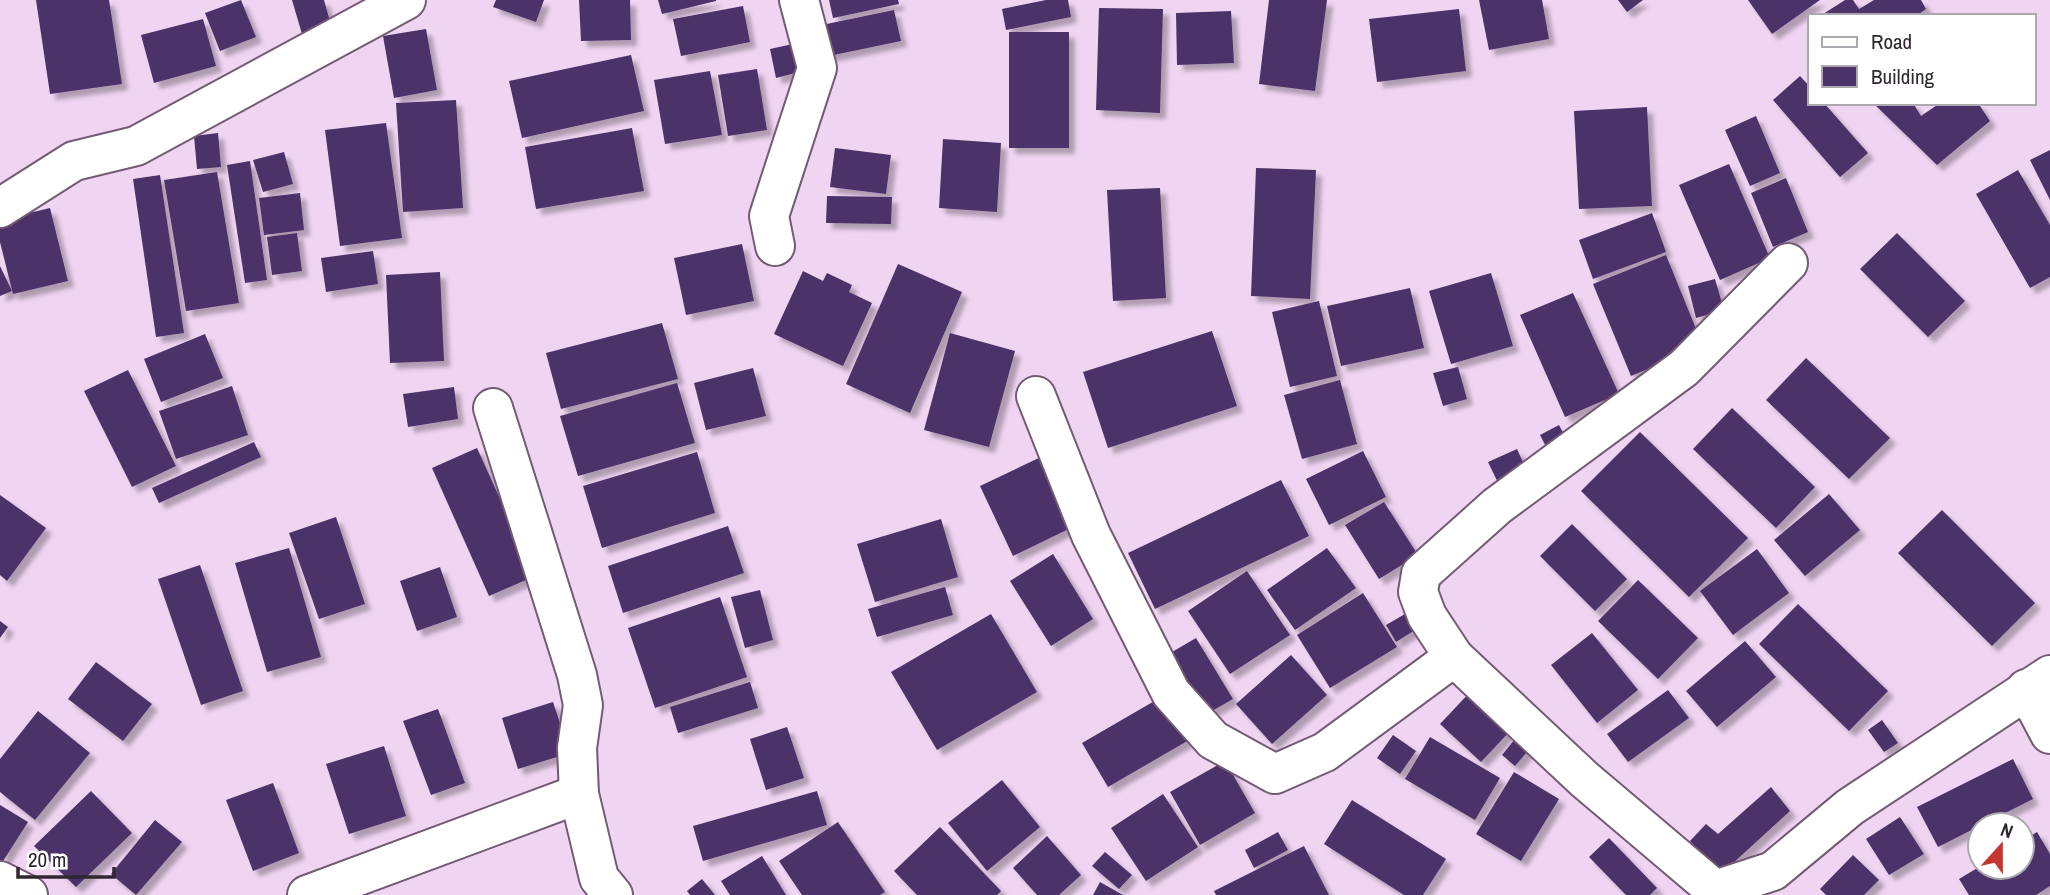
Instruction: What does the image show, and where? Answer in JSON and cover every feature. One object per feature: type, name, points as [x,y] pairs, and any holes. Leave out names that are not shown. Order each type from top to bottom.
[{"type":"street","points":[[0,208],[74,161],[136,146],[355,11],[405,0]]},
{"type":"street","points":[[775,246],[769,216],[817,68],[799,0]]},
{"type":"street","points":[[1788,263],[1684,368],[1497,506],[1421,574],[1418,592],[1427,616],[1454,657],[1584,779],[1713,892],[1778,883],[1850,807],[2038,682],[2050,734]]},
{"type":"street","points":[[1035,396],[1091,535],[1171,693],[1213,740],[1275,775],[1325,752],[1454,657]]},
{"type":"street","points":[[493,408],[577,676],[583,705],[577,748],[579,794],[599,878],[613,895]]},
{"type":"street","points":[[307,895],[579,794]]},
{"type":"street","points":[[0,881],[28,895]]},
{"type":"building","points":[[36,0],[109,0],[122,84],[50,94]]},
{"type":"building","points":[[241,0],[256,37],[220,51],[205,13]]},
{"type":"building","points":[[292,0],[324,0],[331,25],[302,34]]},
{"type":"building","points":[[496,0],[544,0],[536,22],[493,7]]},
{"type":"building","points":[[579,0],[630,0],[631,40],[581,41]]},
{"type":"building","points":[[658,0],[716,0],[716,1],[662,14]]},
{"type":"building","points":[[829,0],[898,0],[899,4],[833,18]]},
{"type":"building","points":[[1046,0],[1068,0],[1071,17],[1006,30],[1002,9]]},
{"type":"building","points":[[1269,0],[1327,0],[1315,91],[1259,84]]},
{"type":"building","points":[[1479,0],[1542,0],[1549,39],[1489,50]]},
{"type":"building","points":[[1618,0],[1643,0],[1627,12]]},
{"type":"building","points":[[1748,0],[1820,0],[1772,34]]},
{"type":"building","points":[[1845,0],[1853,0],[1859,9],[1874,0],[1921,0],[1926,9],[1919,14],[1823,14]]},
{"type":"building","points":[[743,6],[750,42],[681,56],[673,19]]},
{"type":"building","points":[[1099,8],[1163,9],[1160,113],[1096,110]]},
{"type":"building","points":[[1459,9],[1466,71],[1377,82],[1369,19]]},
{"type":"building","points":[[894,10],[901,41],[824,57],[817,26]]},
{"type":"building","points":[[1231,11],[1234,63],[1177,65],[1176,13]]},
{"type":"building","points":[[203,19],[216,66],[154,83],[141,35]]},
{"type":"building","points":[[426,29],[437,90],[394,98],[383,36]]},
{"type":"building","points":[[1009,32],[1069,32],[1069,148],[1009,148]]},
{"type":"building","points":[[793,44],[799,72],[776,78],[770,49]]},
{"type":"building","points":[[631,55],[644,111],[522,138],[509,81]]},
{"type":"building","points":[[757,69],[767,130],[728,136],[718,75]]},
{"type":"building","points":[[710,71],[722,135],[665,144],[654,80]]},
{"type":"building","points":[[1800,76],[1808,85],[1808,105],[1826,105],[1868,153],[1840,177],[1773,100]]},
{"type":"building","points":[[456,100],[463,208],[403,212],[396,103]]},
{"type":"building","points":[[1875,105],[1914,105],[1921,116],[1937,105],[1979,105],[1990,121],[1937,165]]},
{"type":"building","points":[[1647,107],[1652,206],[1579,209],[1574,111]]},
{"type":"building","points":[[1756,116],[1780,173],[1750,186],[1725,130]]},
{"type":"building","points":[[386,123],[402,238],[340,246],[325,130]]},
{"type":"building","points":[[632,128],[644,191],[536,209],[525,147]]},
{"type":"building","points":[[218,133],[221,167],[197,169],[194,136]]},
{"type":"building","points":[[943,139],[1001,143],[997,212],[939,208]]},
{"type":"building","points":[[835,148],[891,155],[886,194],[830,187]]},
{"type":"building","points":[[2050,150],[2050,200],[2030,160]]},
{"type":"building","points":[[284,152],[293,184],[263,192],[253,160]]},
{"type":"building","points":[[250,161],[267,280],[245,283],[227,165]]},
{"type":"building","points":[[1729,164],[1770,258],[1720,280],[1679,185]]},
{"type":"building","points":[[1256,168],[1316,170],[1310,299],[1251,296]]},
{"type":"building","points":[[2018,170],[2050,225],[2050,277],[2030,288],[1976,194]]},
{"type":"building","points":[[217,172],[239,303],[186,311],[164,180]]},
{"type":"building","points":[[160,175],[184,333],[156,337],[133,179]]},
{"type":"building","points":[[1786,178],[1808,232],[1773,247],[1751,193]]},
{"type":"building","points":[[1160,188],[1166,298],[1113,301],[1107,190]]},
{"type":"building","points":[[300,193],[304,230],[264,235],[259,198]]},
{"type":"building","points":[[827,196],[892,197],[891,224],[826,223]]},
{"type":"building","points":[[50,208],[68,281],[13,294],[0,242],[0,220]]},
{"type":"building","points":[[1652,213],[1666,252],[1593,279],[1579,240]]},
{"type":"building","points":[[297,233],[302,271],[272,275],[267,237]]},
{"type":"building","points":[[1897,233],[1965,301],[1928,337],[1860,269]]},
{"type":"building","points":[[742,244],[754,301],[686,315],[674,258]]},
{"type":"building","points":[[373,251],[378,284],[326,292],[321,258]]},
{"type":"building","points":[[1666,255],[1703,346],[1631,376],[1593,284]]},
{"type":"building","points":[[898,264],[962,292],[910,413],[846,384]]},
{"type":"building","points":[[0,266],[12,291],[0,296]]},
{"type":"building","points":[[803,271],[823,281],[827,273],[852,285],[849,292],[872,303],[843,366],[774,334]]},
{"type":"building","points":[[440,272],[444,361],[390,363],[386,275]]},
{"type":"building","points":[[1491,273],[1513,346],[1451,364],[1429,291]]},
{"type":"building","points":[[1715,279],[1724,310],[1696,318],[1688,286]]},
{"type":"building","points":[[1410,288],[1424,348],[1341,366],[1327,306]]},
{"type":"building","points":[[1573,293],[1619,394],[1565,417],[1520,315]]},
{"type":"building","points":[[1319,301],[1337,376],[1290,387],[1272,312]]},
{"type":"building","points":[[662,323],[678,379],[561,409],[546,353]]},
{"type":"building","points":[[1212,331],[1237,406],[1108,448],[1083,372]]},
{"type":"building","points":[[950,333],[1015,351],[989,447],[924,430]]},
{"type":"building","points":[[205,334],[223,378],[161,402],[144,359]]},
{"type":"building","points":[[1806,358],[1890,438],[1849,479],[1766,400]]},
{"type":"building","points":[[1458,367],[1467,399],[1443,406],[1433,373]]},
{"type":"building","points":[[753,368],[766,416],[706,430],[694,383]]},
{"type":"building","points":[[128,370],[176,466],[132,487],[84,391]]},
{"type":"building","points":[[1340,380],[1357,444],[1302,459],[1284,395]]},
{"type":"building","points":[[677,383],[695,443],[578,476],[560,416]]},
{"type":"building","points":[[232,386],[248,435],[176,459],[159,411]]},
{"type":"building","points":[[454,387],[458,419],[408,427],[403,394]]},
{"type":"building","points":[[1732,408],[1815,487],[1776,528],[1693,449]]},
{"type":"building","points":[[1559,425],[1571,448],[1552,458],[1540,435]]},
{"type":"building","points":[[1640,432],[1748,538],[1689,597],[1581,491]]},
{"type":"building","points":[[254,442],[261,457],[159,503],[152,488]]},
{"type":"building","points":[[477,448],[535,576],[489,596],[432,468]]},
{"type":"building","points":[[1517,449],[1531,480],[1503,493],[1488,462]]},
{"type":"building","points":[[1363,451],[1386,497],[1329,525],[1306,479]]},
{"type":"building","points":[[697,452],[715,513],[602,548],[583,486]]},
{"type":"building","points":[[1045,455],[1079,524],[1013,556],[980,486]]},
{"type":"building","points":[[1281,480],[1309,536],[1155,609],[1128,553]]},
{"type":"building","points":[[1829,494],[1860,530],[1805,576],[1774,540]]},
{"type":"building","points":[[0,495],[46,528],[7,581],[0,575]]},
{"type":"building","points":[[1384,502],[1418,555],[1379,579],[1345,525]]},
{"type":"building","points":[[1942,510],[2035,603],[1992,646],[1898,553]]},
{"type":"building","points":[[336,517],[365,604],[319,619],[289,533]]},
{"type":"building","points":[[941,519],[958,577],[875,602],[857,544]]},
{"type":"building","points":[[1572,524],[1627,579],[1595,611],[1540,556]]},
{"type":"building","points":[[728,526],[744,573],[623,613],[608,566]]},
{"type":"building","points":[[289,548],[321,657],[267,672],[235,563]]},
{"type":"building","points":[[1327,548],[1356,588],[1295,630],[1267,590]]},
{"type":"building","points":[[1757,549],[1789,593],[1733,635],[1700,591]]},
{"type":"building","points":[[1053,554],[1093,619],[1051,646],[1010,581]]},
{"type":"building","points":[[200,565],[243,691],[201,705],[158,579]]},
{"type":"building","points":[[440,567],[457,617],[417,631],[400,581]]},
{"type":"building","points":[[1247,571],[1290,635],[1230,674],[1188,611]]},
{"type":"building","points":[[1638,580],[1698,638],[1658,679],[1598,621]]},
{"type":"building","points":[[945,587],[953,615],[877,637],[868,609]]},
{"type":"building","points":[[760,590],[773,640],[745,648],[731,597]]},
{"type":"building","points":[[1363,593],[1397,647],[1330,688],[1297,635]]},
{"type":"building","points":[[720,597],[747,677],[655,708],[628,628]]},
{"type":"building","points":[[1798,604],[1888,691],[1849,731],[1759,644]]},
{"type":"building","points":[[991,614],[1037,692],[937,750],[891,672]]},
{"type":"building","points":[[1405,614],[1415,630],[1396,642],[1386,625]]},
{"type":"building","points":[[0,621],[8,627],[0,638]]},
{"type":"building","points":[[1592,633],[1638,690],[1597,723],[1551,665]]},
{"type":"building","points":[[1196,638],[1233,699],[1203,716],[1167,655]]},
{"type":"building","points":[[1745,641],[1776,677],[1717,727],[1686,691]]},
{"type":"building","points":[[1291,655],[1327,695],[1272,744],[1236,704]]},
{"type":"building","points":[[96,662],[152,704],[123,741],[68,699]]},
{"type":"building","points":[[750,682],[758,708],[678,733],[670,707]]},
{"type":"building","points":[[1472,690],[1513,728],[1481,762],[1440,724]]},
{"type":"building","points":[[1668,690],[1689,718],[1628,762],[1607,734]]},
{"type":"building","points":[[1163,696],[1189,740],[1108,787],[1082,743]]},
{"type":"building","points":[[553,702],[570,753],[518,769],[502,718]]},
{"type":"building","points":[[438,709],[465,783],[431,795],[403,721]]},
{"type":"building","points":[[38,711],[90,753],[35,820],[0,792],[0,759]]},
{"type":"building","points":[[1882,720],[1898,743],[1884,752],[1868,730]]},
{"type":"building","points":[[787,727],[804,778],[766,790],[750,739]]},
{"type":"building","points":[[1519,734],[1533,745],[1515,766],[1502,755]]},
{"type":"building","points":[[1393,735],[1416,751],[1400,774],[1377,758]]},
{"type":"building","points":[[1430,737],[1500,778],[1475,820],[1405,779]]},
{"type":"building","points":[[384,746],[406,816],[349,834],[326,764]]},
{"type":"building","points":[[2013,759],[2033,799],[2009,811],[1966,811],[1966,833],[1938,847],[1917,807]]},
{"type":"building","points":[[1225,761],[1255,813],[1200,845],[1170,792]]},
{"type":"building","points":[[1514,772],[1559,799],[1521,861],[1476,834]]},
{"type":"building","points":[[1002,780],[1040,827],[987,871],[948,823]]},
{"type":"building","points":[[273,783],[299,853],[253,871],[226,800]]},
{"type":"building","points":[[1771,787],[1790,811],[1720,875],[1690,841],[1706,824],[1718,834]]},
{"type":"building","points":[[91,791],[132,833],[76,887],[34,846]]},
{"type":"building","points":[[817,791],[827,825],[703,861],[693,826]]},
{"type":"building","points":[[1163,794],[1198,847],[1146,881],[1111,828]]},
{"type":"building","points":[[1352,800],[1446,859],[1423,895],[1404,895],[1324,844]]},
{"type":"building","points":[[0,805],[28,822],[0,866]]},
{"type":"building","points":[[1900,817],[1924,854],[1889,875],[1866,839]]},
{"type":"building","points":[[155,820],[182,842],[136,895],[111,874]]},
{"type":"building","points":[[838,822],[885,892],[880,895],[802,895],[779,861]]},
{"type":"building","points":[[940,827],[1001,891],[997,895],[917,895],[894,871]]},
{"type":"building","points":[[1278,832],[1288,850],[1254,868],[1245,850]]},
{"type":"building","points":[[2036,833],[2050,854],[2050,886],[2036,895],[1969,895],[1959,879],[1966,875],[1966,881],[2036,881]]},
{"type":"building","points":[[1047,836],[1081,875],[1059,895],[1037,895],[1013,868]]},
{"type":"building","points":[[1609,838],[1657,888],[1650,895],[1626,895],[1589,857]]},
{"type":"building","points":[[1304,846],[1329,895],[1216,895],[1214,891]]},
{"type":"building","points":[[1105,852],[1132,875],[1119,889],[1092,866]]},
{"type":"building","points":[[1853,855],[1879,880],[1864,895],[1826,895],[1820,889]]},
{"type":"building","points":[[762,856],[786,895],[730,895],[721,881]]},
{"type":"building","points":[[702,879],[715,895],[690,895],[687,891]]},
{"type":"building","points":[[1100,882],[1123,895],[1093,895]]}]
